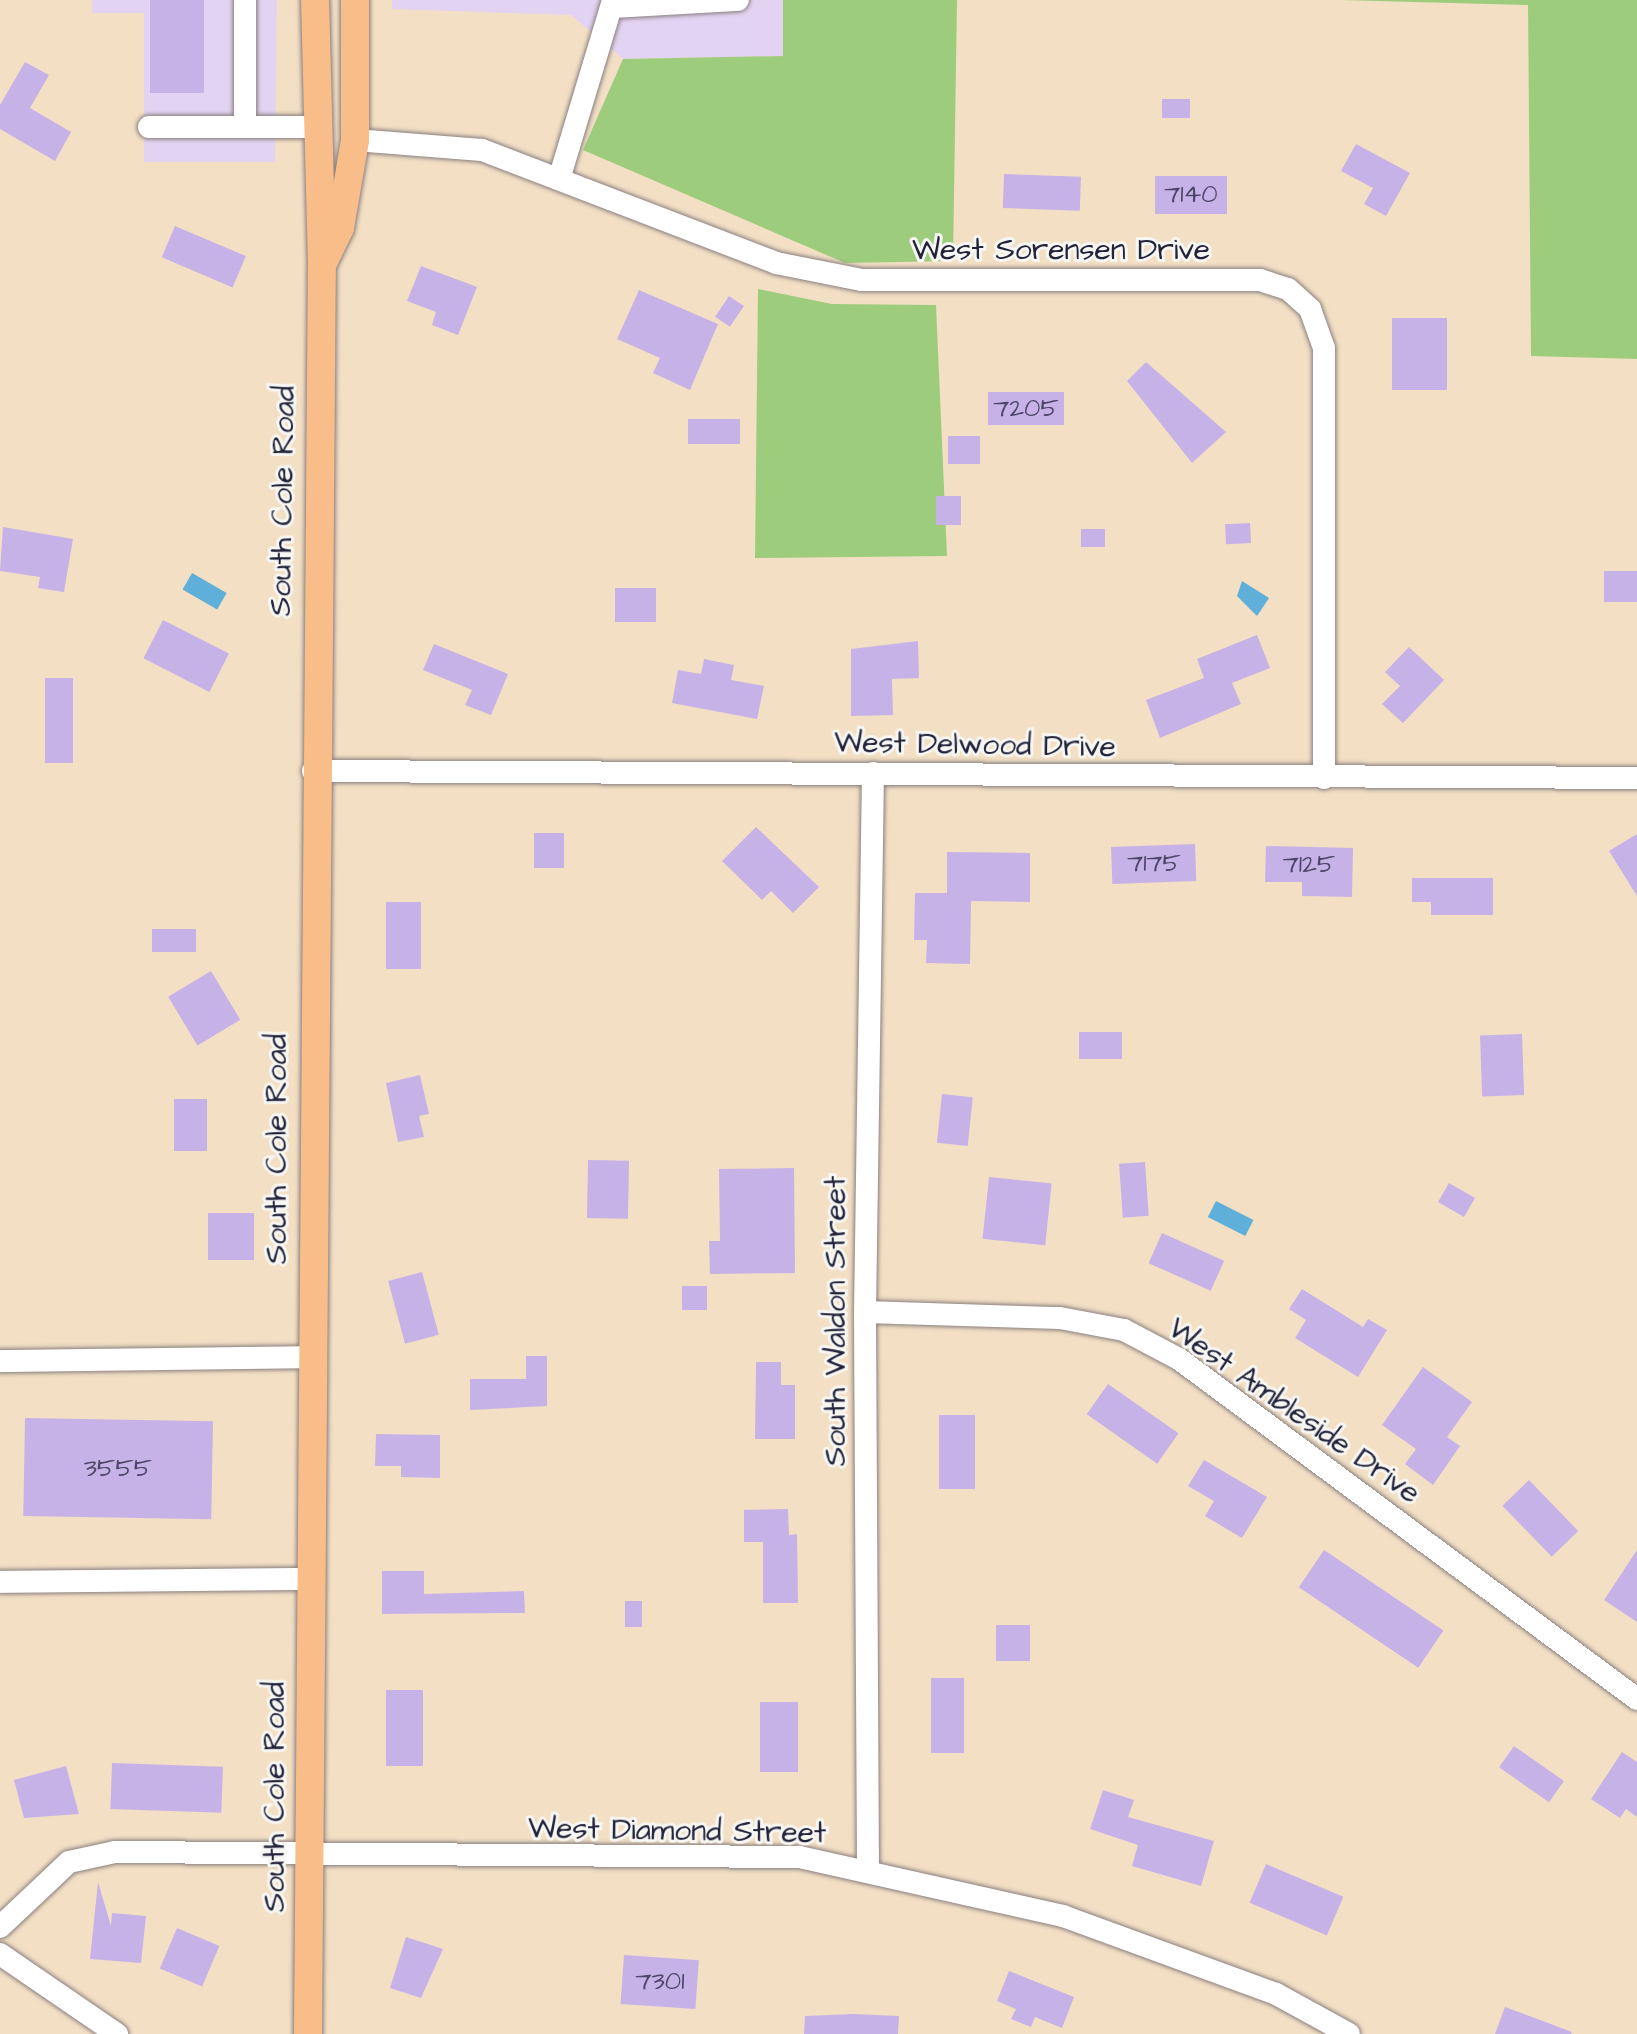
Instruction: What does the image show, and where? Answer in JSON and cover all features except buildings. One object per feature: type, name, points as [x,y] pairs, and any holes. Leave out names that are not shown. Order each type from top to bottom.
[{"type":"main road","name":"South Cole Road","points":[[308,2034],[313,771],[322,265],[315,127],[315,0]]},
{"type":"main road","name":"South Cole Road","points":[[322,265],[340,228],[355,140],[355,0]]},
{"type":"main road","name":"South Cole Road","points":[[315,63],[322,98],[355,140]]},
{"type":"street","points":[[245,0],[245,127]]},
{"type":"street","points":[[560,176],[614,3],[738,0]]},
{"type":"street","points":[[149,127],[315,127]]},
{"type":"street","name":"West Sorensen Drive","points":[[355,140],[448,143],[560,176],[776,263],[862,280],[1260,280],[1288,289],[1310,309],[1324,348],[1324,778]]},
{"type":"street","name":"West Delwood Drive","points":[[313,771],[1637,778]]},
{"type":"street","name":"South Waldon Street","points":[[868,1870],[865,1312],[873,773]]},
{"type":"street","name":"West Ambleside Drive","points":[[865,1312],[1060,1318],[1124,1330],[1179,1359],[1637,1699]]},
{"type":"street","points":[[0,1361],[311,1357]]},
{"type":"street","points":[[0,1582],[310,1579]]},
{"type":"street","name":"West Diamond Street","points":[[0,1927],[69,1862],[115,1852],[309,1857],[799,1857],[1063,1916],[1172,1952],[1349,2034]]},
{"type":"street","points":[[0,1954],[117,2034]]},
{"type":"shaded area","points":[[92,0],[277,0],[275,162],[144,162],[144,13],[92,13]]},
{"type":"shaded area","points":[[392,0],[783,0],[783,56],[623,59],[571,15],[392,9]]},
{"type":"green space","points":[[783,0],[957,0],[953,261],[845,263],[583,150],[623,59],[783,56]]},
{"type":"green space","points":[[1341,0],[1637,0],[1637,359],[1531,356],[1528,5]]},
{"type":"green space","points":[[758,289],[832,304],[936,305],[947,556],[755,558]]},
{"type":"water","points":[[192,573],[227,593],[217,609],[182,589]]},
{"type":"water","points":[[1242,581],[1269,598],[1257,616],[1237,596]]},
{"type":"water","points":[[1216,1201],[1253,1220],[1245,1236],[1208,1217]]}]
